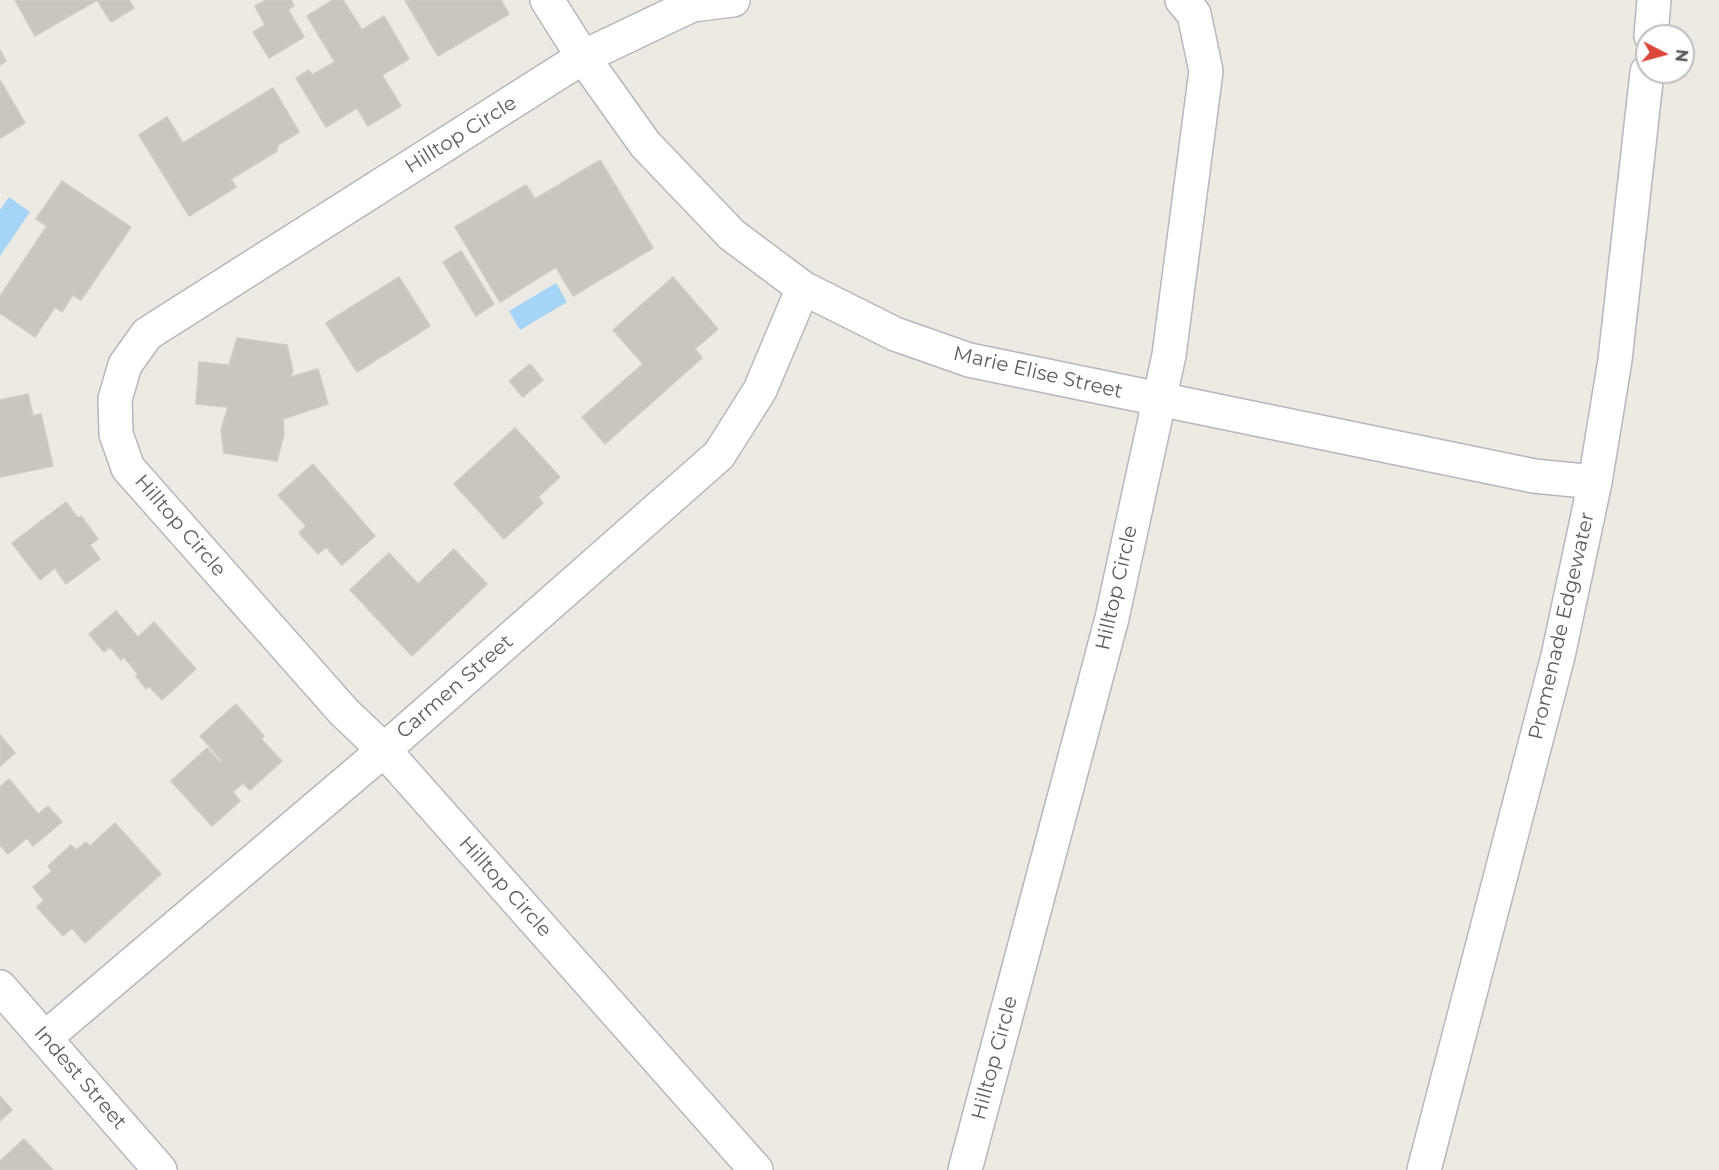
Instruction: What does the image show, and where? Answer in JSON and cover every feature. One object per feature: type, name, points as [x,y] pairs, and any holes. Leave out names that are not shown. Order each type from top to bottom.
[{"type":"street","name":"Marie Elise Street","points":[[547,0],[583,57],[645,144],[732,235],[804,288],[895,334],[969,360],[1534,476],[1595,482]]},
{"type":"street","name":"Hilltop Circle","points":[[733,0],[692,5],[583,57],[147,334],[125,365],[115,399],[116,434],[128,468],[344,712],[384,750],[756,1170]]},
{"type":"street","name":"Hilltop Circle","points":[[965,1170],[1112,618],[1169,355],[1206,70],[1194,15],[1182,0]]},
{"type":"street","points":[[1652,24],[1654,0]]},
{"type":"street","name":"Promenade Edgewater","points":[[1424,1170],[1558,656],[1595,482],[1615,360],[1646,84]]},
{"type":"street","name":"Carmen Street","points":[[45,1038],[384,750],[719,455],[760,390],[804,288]]},
{"type":"street","name":"Indest Street","points":[[0,987],[160,1170]]},
{"type":"water","points":[[9,197],[30,212],[0,256],[0,210]]},
{"type":"water","points":[[556,283],[567,302],[520,330],[509,311]]},
{"type":"building","points":[[15,0],[97,0],[35,36]]},
{"type":"building","points":[[97,0],[129,0],[134,8],[111,22]]},
{"type":"building","points":[[266,0],[291,0],[294,6],[288,9],[304,37],[269,58],[253,32],[265,25],[255,6]]},
{"type":"building","points":[[333,0],[343,0],[362,30],[384,16],[409,59],[382,75],[401,106],[368,126],[357,108],[326,127],[296,78],[309,70],[312,75],[335,62],[307,16]]},
{"type":"building","points":[[405,0],[501,0],[509,14],[438,56]]},
{"type":"building","points":[[0,50],[6,61],[0,65]]},
{"type":"building","points":[[0,80],[25,123],[0,138]]},
{"type":"building","points":[[273,88],[299,132],[278,145],[277,151],[231,179],[236,187],[189,216],[139,135],[167,117],[183,143]]},
{"type":"building","points":[[600,160],[653,248],[573,296],[556,267],[500,302],[455,227],[526,185],[535,199]]},
{"type":"building","points":[[62,181],[131,227],[81,300],[73,295],[62,312],[55,307],[35,337],[0,313],[0,296],[47,226],[36,219]]},
{"type":"building","points":[[461,251],[494,304],[476,316],[443,262]]},
{"type":"building","points":[[399,277],[430,326],[357,372],[326,323]]},
{"type":"building","points":[[673,277],[718,329],[695,349],[702,358],[605,444],[582,417],[643,364],[613,330]]},
{"type":"building","points":[[237,338],[287,345],[293,371],[290,377],[318,369],[328,404],[283,419],[284,434],[277,461],[224,453],[221,430],[228,407],[196,404],[199,362],[229,365]]},
{"type":"building","points":[[530,364],[543,380],[523,397],[509,381]]},
{"type":"building","points":[[28,394],[33,416],[41,414],[53,466],[0,477],[0,400]]},
{"type":"building","points":[[515,428],[560,477],[538,497],[543,503],[504,539],[454,484]]},
{"type":"building","points":[[313,464],[375,536],[342,565],[326,547],[318,554],[299,533],[306,526],[278,495]]},
{"type":"building","points":[[66,502],[78,518],[81,516],[98,539],[90,545],[100,559],[66,584],[55,568],[40,580],[12,543]]},
{"type":"building","points":[[454,549],[487,584],[412,656],[350,590],[389,553],[418,584]]},
{"type":"building","points":[[116,611],[138,637],[154,622],[196,669],[162,700],[149,686],[146,689],[136,676],[138,674],[124,657],[121,660],[110,647],[104,652],[89,634]]},
{"type":"building","points":[[236,704],[264,736],[261,739],[282,761],[250,790],[243,783],[233,792],[240,801],[212,826],[171,781],[207,748],[220,762],[222,761],[200,736]]},
{"type":"building","points":[[0,735],[15,753],[0,766]]},
{"type":"building","points":[[9,779],[38,814],[48,806],[62,822],[33,846],[27,838],[8,854],[0,845],[0,787]]},
{"type":"building","points":[[115,823],[161,874],[85,943],[72,928],[63,936],[37,907],[44,900],[33,887],[52,871],[48,866],[71,845],[76,850],[86,842],[90,846]]},
{"type":"building","points":[[0,1096],[12,1110],[0,1121]]},
{"type":"building","points":[[24,1139],[53,1170],[0,1170],[0,1161]]}]
